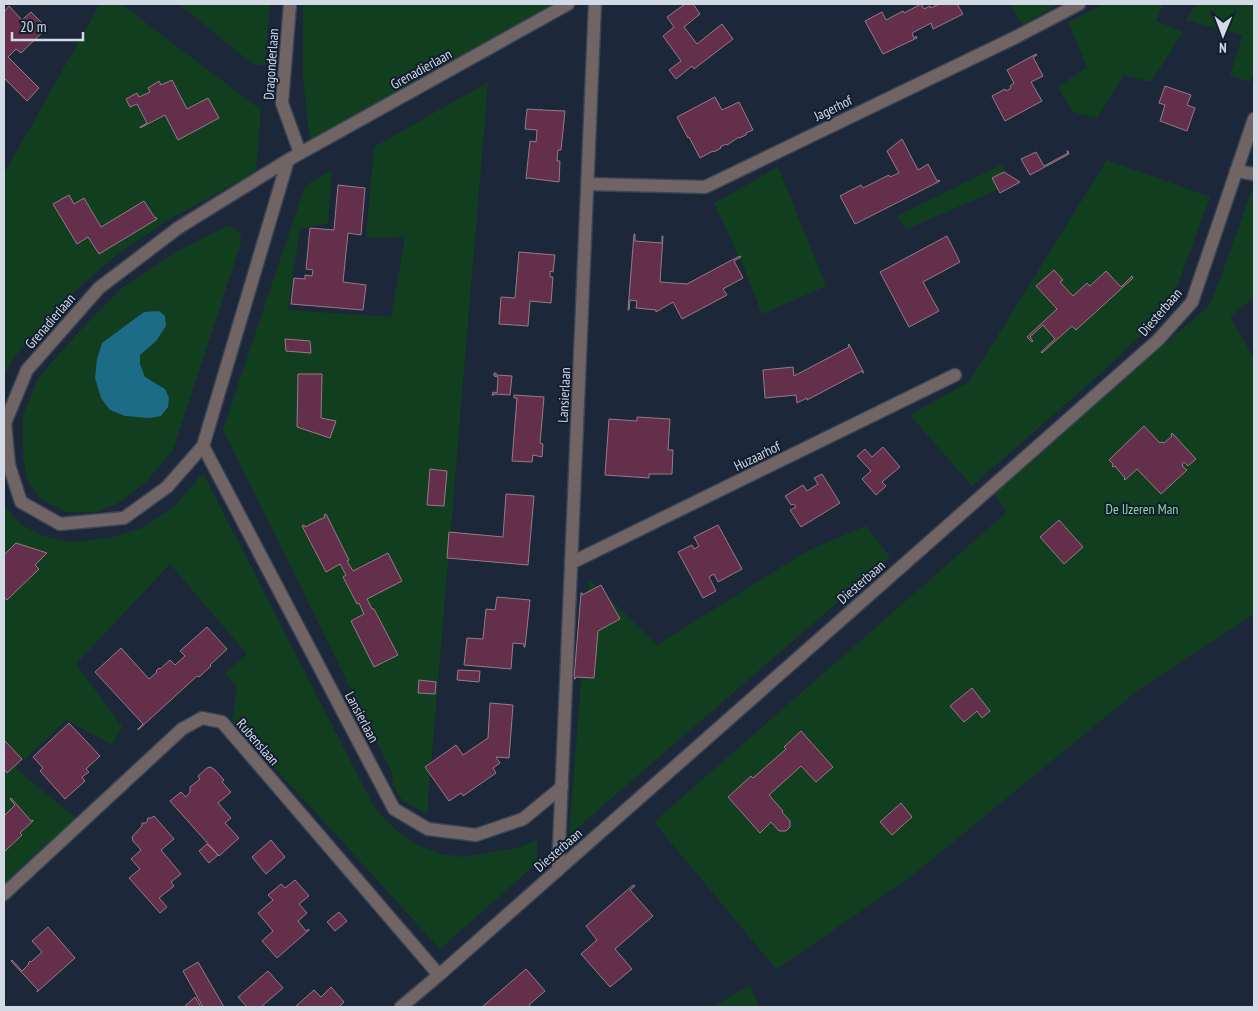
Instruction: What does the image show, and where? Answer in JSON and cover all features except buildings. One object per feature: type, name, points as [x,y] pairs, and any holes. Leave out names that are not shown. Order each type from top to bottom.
[{"type":"street","name":"Dragonderlaan","points":[[290,4],[282,103],[300,153]]},
{"type":"street","name":"Grenadierlaan","points":[[288,160],[203,446],[167,487],[124,518],[60,524],[21,502],[9,465],[5,423],[27,370],[99,288],[178,228],[288,160],[568,4]]},
{"type":"street","name":"Lansierlaan","points":[[558,870],[595,4]]},
{"type":"street","name":"Jagerhof","points":[[588,184],[705,188],[1080,4]]},
{"type":"street","name":"Diesterbaan","points":[[401,1007],[1158,340],[1192,302],[1254,119]]},
{"type":"street","points":[[1236,171],[1254,174]]},
{"type":"street","name":"Huzaarhof","points":[[571,563],[955,375]]},
{"type":"street","name":"Lansierlaan","points":[[203,446],[394,809],[428,829],[476,835],[524,819],[562,787]]},
{"type":"street","name":"Rubenslaan","points":[[4,894],[182,729],[202,718],[222,722],[439,975]]},
{"type":"green space","points":[[100,4],[121,4],[261,110],[256,172],[168,220],[115,256],[56,308],[17,354],[4,375],[4,174]]},
{"type":"green space","points":[[179,4],[270,4],[265,65],[254,65]]},
{"type":"green space","points":[[303,4],[565,4],[310,142],[303,77]]},
{"type":"green space","points":[[1011,4],[1059,4],[1022,25]]},
{"type":"green space","points":[[1105,4],[1163,4],[1156,21],[1183,32],[1151,82],[1124,75],[1097,118],[1073,112],[1058,87],[1087,67],[1068,22]]},
{"type":"green space","points":[[1197,4],[1254,4],[1254,69],[1250,82],[1230,75],[1243,35],[1185,20]]},
{"type":"green space","points":[[488,82],[427,814],[403,801],[392,785],[393,775],[223,429],[305,186],[332,170],[328,223],[300,229],[288,310],[391,317],[405,237],[366,238],[374,147]]},
{"type":"green space","points":[[1107,160],[1210,197],[1172,300],[1159,318],[1109,366],[972,486],[910,415],[969,382]]},
{"type":"green space","points":[[1001,165],[1013,183],[907,229],[897,216]]},
{"type":"green space","points":[[778,167],[826,286],[762,314],[743,265],[714,203]]},
{"type":"green space","name":"De IJzeren Man","points":[[1253,187],[1254,297],[1230,317],[1254,358],[1254,614],[1137,691],[913,875],[776,969],[654,822],[1007,512],[992,491],[1209,306]]},
{"type":"green space","points":[[227,226],[234,228],[241,235],[240,246],[173,450],[146,482],[120,502],[97,512],[66,512],[40,499],[26,478],[23,448],[23,415],[38,378],[121,289],[176,252]],"holes":[[[159,311],[156,341],[140,355],[140,364],[145,377],[165,389],[110,410]]]},
{"type":"green space","points":[[203,473],[375,809],[396,830],[417,845],[441,854],[464,857],[518,848],[537,840],[537,863],[440,949],[232,721],[237,688],[225,673],[247,654],[170,564],[76,664],[122,727],[112,745],[66,720],[15,768],[82,823],[4,893],[4,506],[22,525],[43,536],[73,542],[110,538],[142,528],[174,507]]},
{"type":"green space","points":[[866,526],[890,557],[569,835],[589,579],[657,645],[807,551]]},
{"type":"green space","points":[[750,985],[759,1007],[713,1007]]},
{"type":"water","points":[[159,311],[165,316],[166,326],[156,341],[140,355],[140,364],[145,377],[165,389],[169,398],[168,407],[161,416],[150,418],[125,416],[110,410],[101,398],[95,378],[97,359],[102,343],[144,312]]}]
